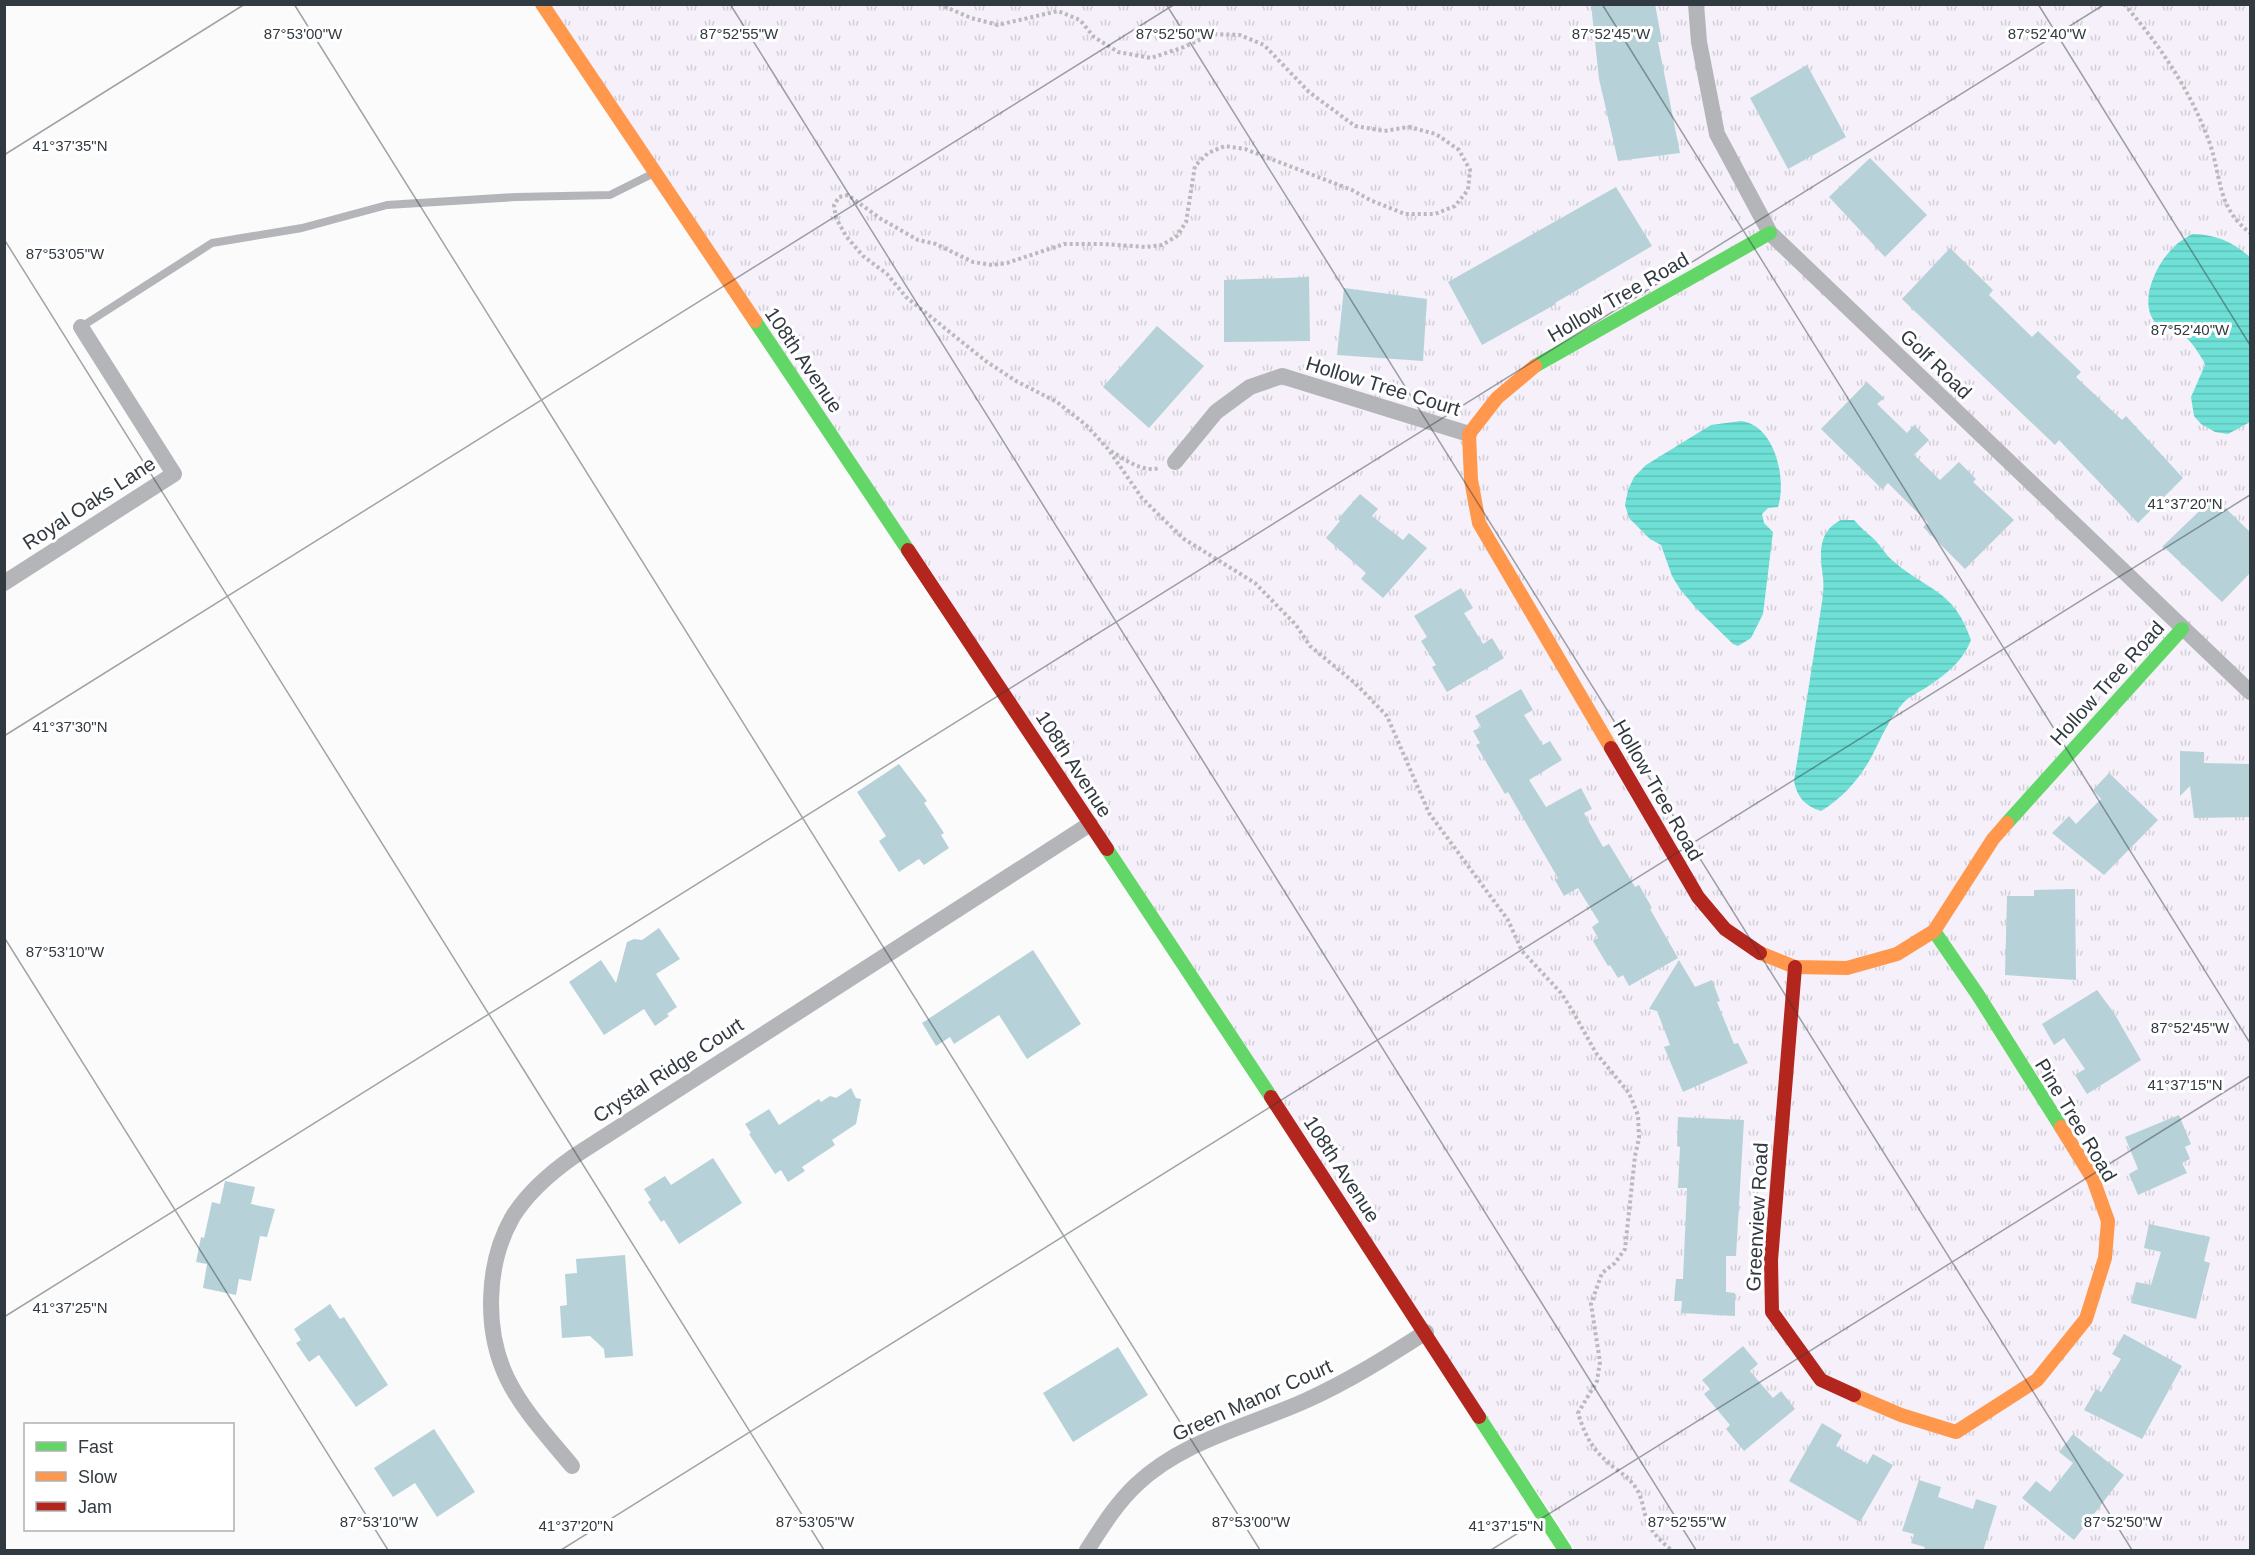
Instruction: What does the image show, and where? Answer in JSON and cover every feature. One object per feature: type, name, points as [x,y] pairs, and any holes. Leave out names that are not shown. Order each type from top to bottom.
[{"type":"street","name":"108th Avenue","points":[[542,4],[1090,824],[1425,1332],[1565,1551]]},
{"type":"street","name":"Golf Road","points":[[1696,4],[1699,42],[1717,134],[1770,233],[2250,692]]},
{"type":"street","name":"Hollow Tree Road","points":[[1770,233],[1527,370],[1497,398],[1469,434],[1471,480],[1479,523],[1698,897],[1725,929],[1760,953],[1795,967],[1846,969],[1897,954],[1934,931],[1993,839],[2182,629]]},
{"type":"street","name":"Royal Oaks Lane","points":[[4,583],[174,474],[81,327]]},
{"type":"street","name":"Hollow Tree Court","points":[[1175,462],[1216,412],[1250,387],[1282,376],[1469,434]]},
{"type":"street","name":"Crystal Ridge Court","points":[[572,1466],[527,1412],[506,1376],[495,1340],[490,1305],[493,1278],[500,1248],[512,1220],[524,1202],[552,1172],[573,1156],[1090,824]]},
{"type":"street","name":"Pine Tree Road","points":[[1934,931],[1978,995],[2093,1179],[2108,1221],[2105,1258],[2086,1319],[2037,1380],[1956,1432]]},
{"type":"street","name":"Greenview Road","points":[[1795,967],[1771,1260],[1772,1312],[1821,1380],[1901,1415],[1956,1432]]},
{"type":"street","name":"Green Manor Court","points":[[1087,1551],[1113,1510],[1137,1484],[1171,1460],[1210,1438],[1306,1401],[1359,1375],[1425,1332]]},
{"type":"lane","points":[[81,327],[212,243],[302,228],[387,205],[516,197],[610,195],[655,173]]},
{"type":"path","points":[[939,4],[971,18],[998,25],[1058,11],[1080,20],[1094,37],[1118,52],[1150,58],[1184,47],[1212,34],[1239,35],[1264,45],[1309,92],[1355,126],[1384,132],[1409,128],[1436,134],[1459,150],[1470,170],[1468,190],[1455,206],[1435,214],[1405,214],[1352,190],[1245,149],[1225,146],[1208,153],[1195,166],[1186,222],[1177,236],[1162,245],[1146,247],[1064,244],[1007,263],[992,265],[973,262],[936,244],[918,240],[880,219],[848,195],[839,197],[834,205],[836,218],[846,236],[863,256],[887,274],[906,297],[987,362],[1016,381],[1057,402],[1086,425],[1108,449],[1142,498],[1163,519],[1184,538],[1255,583],[1296,625],[1310,646],[1356,684],[1387,716],[1430,813],[1508,920],[1521,951],[1561,993],[1596,1053],[1629,1093],[1638,1115],[1639,1138],[1625,1249],[1615,1263],[1602,1273],[1593,1296],[1591,1304],[1600,1362],[1597,1381],[1578,1413],[1588,1442],[1603,1458],[1629,1478],[1638,1490],[1646,1519],[1657,1537],[1672,1551]]},
{"type":"path","points":[[2124,4],[2154,40],[2178,79],[2210,145],[2220,191],[2228,209],[2237,222],[2250,233]]},
{"type":"path","points":[[1108,449],[1135,465],[1154,470],[1175,462]]},
{"type":"green space","points":[[543,5],[2250,5],[2250,1550],[1576,1550]]},
{"type":"water","points":[[2192,234],[2208,235],[2223,240],[2250,257],[2250,422],[2228,434],[2215,432],[2201,424],[2194,416],[2191,397],[2205,365],[2203,360],[2186,337],[2160,327],[2153,319],[2149,309],[2148,298],[2154,275],[2166,255]]},
{"type":"water","points":[[1741,421],[1753,425],[1770,443],[1776,455],[1781,482],[1778,507],[1768,508],[1762,514],[1764,523],[1773,532],[1763,614],[1751,638],[1738,646],[1733,644],[1696,608],[1680,589],[1672,576],[1661,545],[1650,539],[1629,518],[1625,505],[1634,477],[1646,465],[1711,425]]},
{"type":"water","points":[[1841,520],[1854,520],[1892,560],[1948,600],[1964,623],[1971,640],[1963,656],[1952,668],[1904,702],[1890,720],[1857,779],[1837,800],[1821,811],[1803,800],[1797,792],[1794,781],[1822,599],[1822,545],[1828,531]]},
{"type":"building","points":[[1591,4],[1655,4],[1662,42],[1658,42],[1680,153],[1618,161],[1599,79]]},
{"type":"building","points":[[1807,65],[1846,137],[1788,169],[1750,98]]},
{"type":"building","points":[[1870,158],[1927,215],[1885,257],[1829,197]]},
{"type":"building","points":[[1616,187],[1652,246],[1556,304],[1482,345],[1448,282]]},
{"type":"building","points":[[1950,248],[1993,290],[1989,295],[2032,337],[2038,331],[2081,372],[2076,377],[2122,420],[2126,416],[2183,478],[2138,523],[2059,440],[2055,445],[1902,299]]},
{"type":"building","points":[[1309,277],[1310,341],[1224,342],[1224,280]]},
{"type":"building","points":[[1344,288],[1427,299],[1423,361],[1337,355]]},
{"type":"building","points":[[1157,326],[1204,366],[1149,428],[1103,387]]},
{"type":"building","points":[[1867,382],[1884,398],[1877,404],[1907,433],[1914,425],[1929,440],[1914,455],[1940,480],[1959,462],[1976,479],[1973,482],[2014,520],[1965,569],[1923,527],[1928,523],[1888,483],[1882,489],[1821,429]]},
{"type":"building","points":[[1360,494],[1378,509],[1372,516],[1403,540],[1409,533],[1427,548],[1383,598],[1361,579],[1366,573],[1326,538],[1340,521],[1338,519]]},
{"type":"building","points":[[2214,497],[2250,532],[2250,573],[2222,602],[2163,546]]},
{"type":"building","points":[[1461,588],[1473,608],[1464,613],[1483,644],[1492,638],[1504,658],[1447,692],[1432,667],[1436,665],[1421,641],[1427,637],[1414,616]]},
{"type":"building","points":[[1521,689],[1533,710],[1524,715],[1543,745],[1550,741],[1562,760],[1529,780],[1546,807],[1581,788],[1592,809],[1584,813],[1603,847],[1609,844],[1635,887],[1639,885],[1678,958],[1629,986],[1623,975],[1618,978],[1610,965],[1608,966],[1593,941],[1598,938],[1592,927],[1599,922],[1578,888],[1564,896],[1555,880],[1558,878],[1508,792],[1505,794],[1476,745],[1480,743],[1473,731],[1481,727],[1475,716]]},
{"type":"building","points":[[2180,751],[2204,752],[2204,763],[2250,764],[2250,817],[2194,818],[2190,786],[2180,796]]},
{"type":"building","points":[[899,764],[927,801],[924,803],[944,833],[941,835],[949,848],[924,865],[919,859],[899,872],[879,841],[886,836],[857,792]]},
{"type":"building","points":[[2109,773],[2158,820],[2104,875],[2052,833],[2069,816],[2076,824],[2101,799],[2093,790]]},
{"type":"building","points":[[2075,889],[2076,980],[2005,975],[2007,896],[2034,896],[2034,890]]},
{"type":"building","points":[[659,928],[680,959],[656,974],[677,1007],[655,1026],[644,1009],[604,1035],[569,982],[601,960],[616,983],[627,942],[634,939],[642,940]]},
{"type":"building","points":[[1033,950],[1081,1024],[1027,1059],[999,1015],[954,1044],[950,1037],[936,1046],[922,1023]]},
{"type":"building","points":[[1679,960],[1695,987],[1712,980],[1720,1001],[1717,1002],[1734,1044],[1738,1043],[1748,1063],[1683,1092],[1664,1047],[1670,1045],[1657,1011],[1649,1009]]},
{"type":"building","points":[[2097,990],[2114,1013],[2141,1060],[2087,1094],[2075,1075],[2085,1069],[2064,1038],[2054,1045],[2042,1024]]},
{"type":"building","points":[[851,1088],[856,1098],[861,1099],[856,1124],[832,1140],[835,1145],[802,1167],[805,1171],[788,1182],[781,1170],[775,1174],[745,1124],[769,1109],[779,1125],[819,1099],[821,1102],[830,1096],[836,1098]]},
{"type":"building","points":[[2179,1115],[2191,1144],[2185,1147],[2190,1159],[2182,1163],[2187,1173],[2138,1195],[2129,1174],[2138,1169],[2125,1137]]},
{"type":"building","points":[[1678,1117],[1744,1120],[1736,1256],[1726,1256],[1726,1292],[1735,1293],[1735,1316],[1681,1313],[1682,1301],[1674,1301],[1676,1279],[1683,1279],[1687,1188],[1678,1188],[1680,1147],[1677,1146]]},
{"type":"building","points":[[713,1158],[742,1203],[679,1244],[664,1220],[661,1222],[648,1202],[651,1200],[644,1189],[665,1176],[671,1185]]},
{"type":"building","points":[[225,1181],[255,1187],[251,1204],[275,1209],[267,1237],[260,1236],[251,1281],[239,1279],[236,1295],[203,1288],[207,1264],[196,1262],[212,1202],[220,1204]]},
{"type":"building","points":[[2149,1224],[2210,1237],[2204,1261],[2210,1263],[2196,1319],[2131,1303],[2136,1282],[2151,1285],[2161,1252],[2144,1248]]},
{"type":"building","points":[[625,1255],[633,1356],[605,1358],[604,1349],[590,1336],[562,1338],[560,1306],[567,1305],[565,1274],[577,1273],[576,1259]]},
{"type":"building","points":[[330,1304],[340,1319],[344,1317],[388,1385],[356,1407],[319,1355],[309,1362],[296,1343],[301,1340],[294,1329]]},
{"type":"building","points":[[2124,1334],[2182,1366],[2142,1439],[2084,1410],[2096,1389],[2101,1392],[2121,1359],[2112,1354]]},
{"type":"building","points":[[1743,1346],[1758,1364],[1750,1371],[1773,1398],[1781,1391],[1795,1409],[1744,1451],[1726,1429],[1730,1425],[1704,1394],[1710,1389],[1702,1380]]},
{"type":"building","points":[[1118,1347],[1148,1395],[1073,1442],[1043,1393]]},
{"type":"building","points":[[1822,1423],[1842,1435],[1836,1446],[1867,1464],[1873,1454],[1893,1465],[1860,1522],[1789,1481]]},
{"type":"building","points":[[434,1429],[475,1492],[437,1517],[415,1483],[393,1497],[374,1468]]},
{"type":"building","points":[[2073,1434],[2124,1475],[2074,1540],[2022,1498],[2036,1481],[2050,1492],[2073,1463],[2059,1452]]},
{"type":"building","points":[[1919,1480],[1941,1487],[1938,1497],[1973,1509],[1976,1499],[1997,1506],[1983,1551],[1923,1551],[1925,1547],[1911,1543],[1914,1534],[1902,1531]]},
{"type":"traffic: fast","points":[[1535,366],[1770,233]]},
{"type":"traffic: fast","points":[[755,321],[908,550]]},
{"type":"traffic: fast","points":[[2007,823],[2182,629]]},
{"type":"traffic: fast","points":[[1107,849],[1271,1097]]},
{"type":"traffic: fast","points":[[1934,931],[1978,995],[2061,1127]]},
{"type":"traffic: fast","points":[[1479,1417],[1565,1550]]},
{"type":"traffic: slow","points":[[542,4],[755,321]]},
{"type":"traffic: slow","points":[[1535,366],[1497,398],[1469,434],[1471,480],[1479,523],[1611,748]]},
{"type":"traffic: slow","points":[[1760,953],[1795,967],[1847,968],[1897,954],[1934,931],[1993,839],[2007,823]]},
{"type":"traffic: slow","points":[[1854,1395],[1901,1415],[1956,1432],[2037,1380],[2086,1319],[2105,1258],[2108,1221],[2093,1179],[2061,1127]]},
{"type":"traffic: jam","points":[[908,550],[1107,849]]},
{"type":"traffic: jam","points":[[1611,748],[1698,897],[1725,929],[1760,953]]},
{"type":"traffic: jam","points":[[1795,967],[1771,1260],[1772,1312],[1821,1380],[1854,1395]]},
{"type":"traffic: jam","points":[[1271,1097],[1479,1417]]}]
